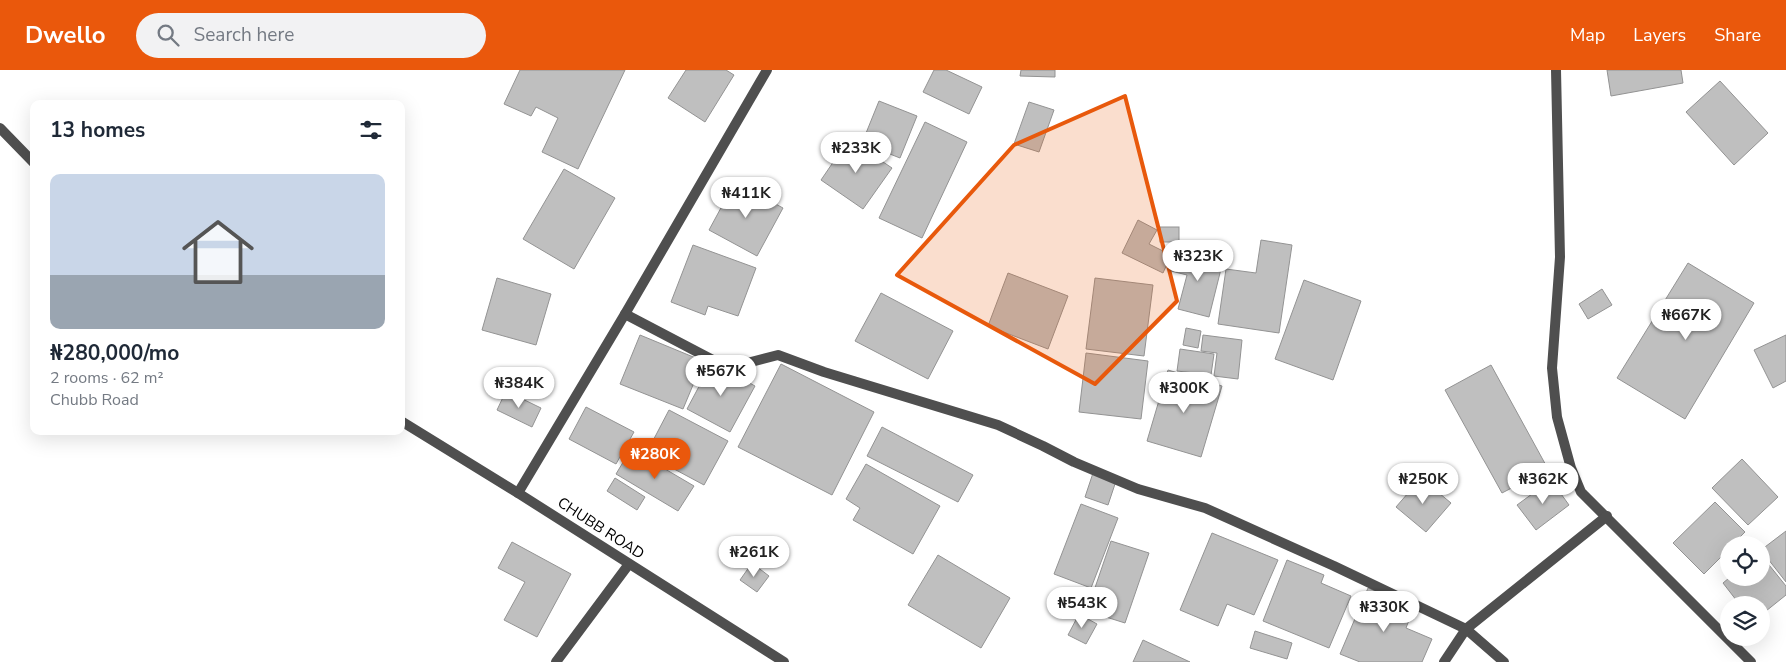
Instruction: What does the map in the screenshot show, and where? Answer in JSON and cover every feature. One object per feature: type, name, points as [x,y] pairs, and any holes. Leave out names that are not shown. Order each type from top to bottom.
[{"type":"street","points":[[518,492],[626,314],[767,70]]},
{"type":"street","points":[[1556,70],[1560,257],[1552,368],[1558,417],[1571,468],[1581,492],[1751,662]]},
{"type":"street","points":[[0,128],[30,159]]},
{"type":"street","points":[[626,314],[728,368],[778,355],[824,372],[998,425],[1074,462],[1138,489],[1205,508],[1466,629],[1504,662]]},
{"type":"street","name":"CHUBB ROAD","points":[[405,424],[518,492],[784,662]]},
{"type":"street","points":[[1444,662],[1466,629],[1607,516]]},
{"type":"street","points":[[556,662],[629,564]]},
{"type":"highlighted area","points":[[1125,96],[1177,301],[1095,384],[897,275],[1014,145]]},
{"type":"building","points":[[520,70],[625,70],[578,169],[542,152],[558,118],[536,107],[531,116],[504,104]]},
{"type":"building","points":[[686,70],[726,70],[734,75],[705,122],[668,98]]},
{"type":"building","points":[[934,70],[946,70],[982,87],[969,114],[923,92]]},
{"type":"building","points":[[1021,70],[1055,70],[1055,77],[1020,76]]},
{"type":"building","points":[[1607,70],[1681,70],[1683,83],[1611,96]]},
{"type":"building","points":[[1720,81],[1768,133],[1734,165],[1686,112]]},
{"type":"building","points":[[879,101],[917,116],[900,158],[862,143]]},
{"type":"building","points":[[1029,102],[1054,110],[1039,152],[1014,144]]},
{"type":"building","points":[[925,122],[967,142],[922,238],[879,218]]},
{"type":"building","points":[[849,139],[892,168],[863,209],[821,180]]},
{"type":"building","points":[[564,169],[615,198],[574,269],[523,239]]},
{"type":"building","points":[[735,182],[783,208],[757,256],[709,230]]},
{"type":"building","points":[[1138,220],[1157,230],[1149,244],[1171,255],[1163,273],[1122,253]]},
{"type":"building","points":[[1160,227],[1179,227],[1179,242],[1160,242]]},
{"type":"building","points":[[1261,240],[1292,245],[1279,333],[1218,324],[1226,269],[1256,273]]},
{"type":"building","points":[[693,245],[756,268],[738,316],[708,306],[705,315],[671,302]]},
{"type":"building","points":[[1177,250],[1223,261],[1209,317],[1178,309],[1187,275],[1171,271]]},
{"type":"building","points":[[1688,263],[1754,303],[1685,419],[1617,378]]},
{"type":"building","points":[[1008,273],[1068,296],[1048,349],[988,326]]},
{"type":"building","points":[[497,278],[551,294],[536,345],[482,330]]},
{"type":"building","points":[[1095,278],[1153,285],[1144,356],[1086,349]]},
{"type":"building","points":[[1304,280],[1361,301],[1333,380],[1275,359]]},
{"type":"building","points":[[1602,289],[1612,305],[1588,319],[1579,304]]},
{"type":"building","points":[[881,293],[953,331],[928,379],[855,341]]},
{"type":"building","points":[[1186,328],[1201,331],[1198,348],[1183,345]]},
{"type":"building","points":[[640,335],[703,361],[683,409],[620,384]]},
{"type":"building","points":[[1203,335],[1242,340],[1238,379],[1214,376],[1217,353],[1201,351]]},
{"type":"building","points":[[1786,335],[1786,381],[1773,388],[1754,350]]},
{"type":"building","points":[[1180,349],[1214,354],[1211,375],[1177,371]]},
{"type":"building","points":[[1086,353],[1148,361],[1141,419],[1079,412]]},
{"type":"building","points":[[712,362],[755,386],[730,432],[687,409]]},
{"type":"building","points":[[781,364],[874,412],[832,495],[738,447]]},
{"type":"building","points":[[1491,365],[1548,469],[1502,493],[1445,390]]},
{"type":"building","points":[[1168,370],[1222,386],[1201,457],[1147,441]]},
{"type":"building","points":[[506,391],[541,408],[532,427],[497,410]]},
{"type":"building","points":[[586,407],[634,432],[616,464],[569,439]]},
{"type":"building","points":[[669,410],[728,441],[704,485],[646,454]]},
{"type":"building","points":[[882,427],[973,475],[958,502],[867,456]]},
{"type":"building","points":[[631,449],[694,486],[678,511],[616,474]]},
{"type":"building","points":[[1742,459],[1778,497],[1748,525],[1712,488]]},
{"type":"building","points":[[866,464],[940,506],[913,554],[853,520],[860,508],[846,499]]},
{"type":"building","points":[[1093,473],[1116,481],[1108,505],[1085,497]]},
{"type":"building","points":[[615,478],[645,497],[637,510],[607,491]]},
{"type":"building","points":[[1421,478],[1451,503],[1426,532],[1396,507]]},
{"type":"building","points":[[1551,480],[1569,505],[1536,530],[1517,505]]},
{"type":"building","points":[[1715,502],[1745,532],[1741,536],[1720,536],[1720,558],[1704,574],[1673,543]]},
{"type":"building","points":[[1081,504],[1118,518],[1091,588],[1054,574]]},
{"type":"building","points":[[1786,531],[1786,582],[1770,562],[1770,543]]},
{"type":"building","points":[[1212,533],[1278,560],[1254,615],[1227,604],[1218,626],[1180,610]]},
{"type":"building","points":[[1111,541],[1149,553],[1125,623],[1087,611]]},
{"type":"building","points":[[512,542],[571,574],[537,637],[504,620],[525,582],[498,568]]},
{"type":"building","points":[[938,555],[1010,598],[981,648],[908,605]]},
{"type":"building","points":[[1287,560],[1324,575],[1321,583],[1351,596],[1329,648],[1263,621]]},
{"type":"building","points":[[752,563],[769,576],[757,592],[740,580]]},
{"type":"building","points":[[1770,566],[1786,586],[1786,595],[1770,608],[1770,596],[1733,596],[1725,586],[1770,586]]},
{"type":"building","points":[[1368,588],[1414,607],[1406,628],[1432,639],[1422,662],[1360,662],[1340,654]]},
{"type":"building","points":[[1079,614],[1097,624],[1086,644],[1068,635]]},
{"type":"building","points":[[1255,631],[1292,643],[1287,659],[1250,648]]},
{"type":"building","points":[[1143,640],[1190,662],[1133,662]]}]
